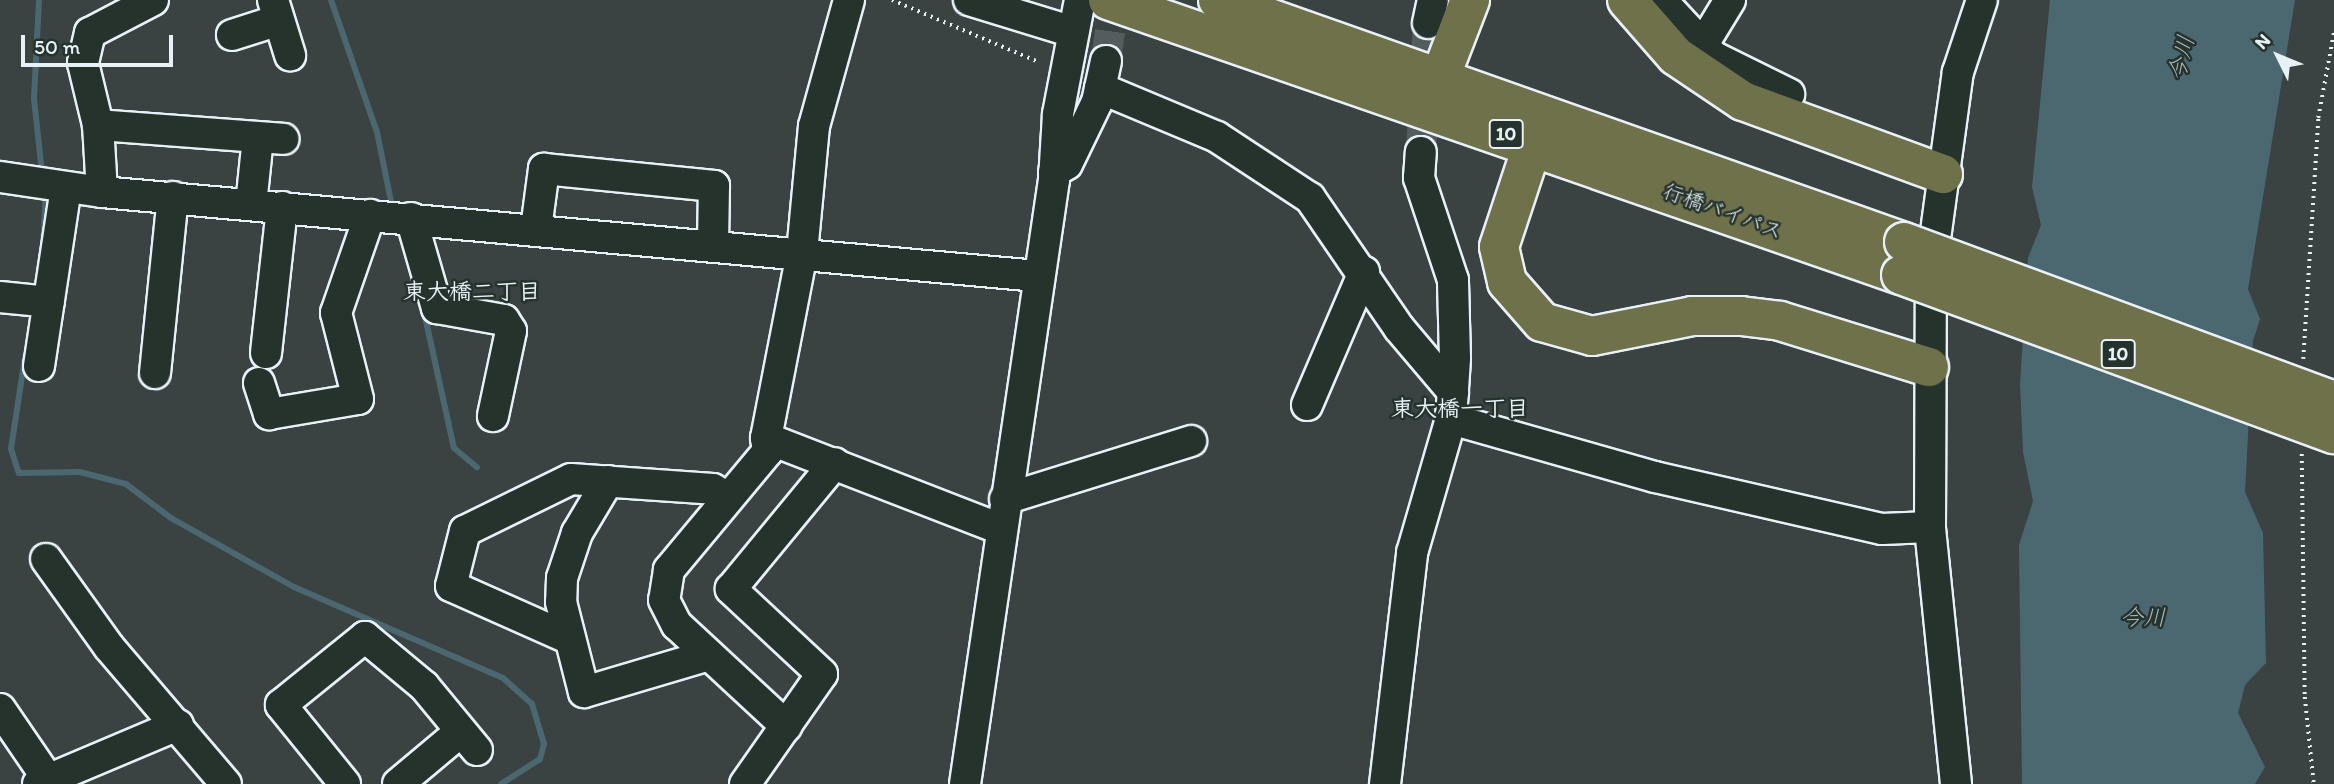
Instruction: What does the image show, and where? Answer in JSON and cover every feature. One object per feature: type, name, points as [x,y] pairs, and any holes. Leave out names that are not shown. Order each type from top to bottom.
[{"type":"highway","name":"行橋バイパス","points":[[1108,0],[1533,144],[1902,258],[2334,401]]},
{"type":"highway","name":"行橋バイパス","points":[[1218,0],[1440,78],[1902,258],[2334,434]]},
{"type":"highway","points":[[1440,78],[1469,0]]},
{"type":"highway","points":[[1626,0],[1676,56],[1743,100],[1942,174]]},
{"type":"highway","points":[[1533,144],[1500,247],[1507,282],[1542,322],[1592,336],[1692,316],[1741,316],[1780,321],[1929,367]]},
{"type":"street","points":[[102,192],[98,125],[83,62],[90,33],[153,0]]},
{"type":"street","points":[[786,726],[669,614],[663,584],[768,451],[766,438],[802,253],[814,126],[849,0]]},
{"type":"street","points":[[969,0],[1073,32]]},
{"type":"street","points":[[965,784],[1037,276],[1080,0]]},
{"type":"street","points":[[1661,0],[1702,46],[1789,94]]},
{"type":"street","points":[[1702,46],[1730,0]]},
{"type":"street","points":[[1956,784],[1930,527],[1929,367],[1942,174],[1975,6]]},
{"type":"street","points":[[232,35],[276,10],[290,55]]},
{"type":"street","points":[[1054,172],[1068,164],[1103,74],[1292,183],[1323,212],[1452,406],[1655,477],[1869,526],[1930,527]]},
{"type":"street","points":[[98,125],[271,138],[251,205]]},
{"type":"street","points":[[1385,784],[1412,554],[1452,406],[1453,280],[1419,178],[1421,152]]},
{"type":"street","points":[[536,229],[544,169],[714,186],[713,245]]},
{"type":"street","points":[[0,177],[102,192],[1037,276]]},
{"type":"street","points":[[39,366],[66,188]]},
{"type":"street","points":[[155,373],[173,197]]},
{"type":"street","points":[[266,353],[282,207]]},
{"type":"street","points":[[259,383],[269,414],[358,399],[336,313],[370,215]]},
{"type":"street","points":[[411,218],[437,308],[504,320],[511,331],[493,416]]},
{"type":"street","points":[[1307,405],[1364,272]]},
{"type":"street","points":[[0,298],[49,302]]},
{"type":"street","points":[[766,438],[1001,529]]},
{"type":"street","points":[[1005,499],[1191,441]]},
{"type":"street","points":[[745,784],[822,674],[731,589],[835,463]]},
{"type":"street","points":[[568,638],[451,586],[465,531],[570,479],[713,489],[729,498]]},
{"type":"street","points":[[608,481],[567,557],[561,602],[568,638],[584,692],[709,655]]},
{"type":"street","points":[[46,559],[109,647],[226,784]]},
{"type":"street","points":[[345,784],[281,705],[365,637],[424,687],[469,741],[398,784]]},
{"type":"street","points":[[0,709],[43,781],[178,725]]},
{"type":"path","points":[[892,0],[1039,62]]},
{"type":"water","name":"今川","points":[[2050,0],[2295,0],[2248,289],[2260,319],[2253,341],[2245,492],[2263,533],[2266,663],[2245,685],[2238,713],[2265,767],[2255,784],[2022,784],[2019,545],[2033,501],[2023,452],[2020,384],[2028,258],[2041,225],[2032,187]]},
{"type":"waterway","points":[[39,0],[34,99],[42,173]]},
{"type":"waterway","points":[[331,0],[377,132],[393,211]]},
{"type":"waterway","points":[[43,246],[46,191]]},
{"type":"waterway","points":[[424,312],[454,448],[477,467]]},
{"type":"waterway","points":[[25,357],[11,449],[19,473],[80,472],[126,484],[171,518],[294,587],[503,678],[532,704],[544,744],[540,759],[501,784]]},
{"type":"tunnel","points":[[1106,61],[1114,0]]},
{"type":"tunnel","points":[[1421,152],[1428,23]]},
{"type":"district","name":"東大橋二丁目","points":[[472,291]]},
{"type":"district","name":"東大橋一丁目","points":[[1460,408]]}]
